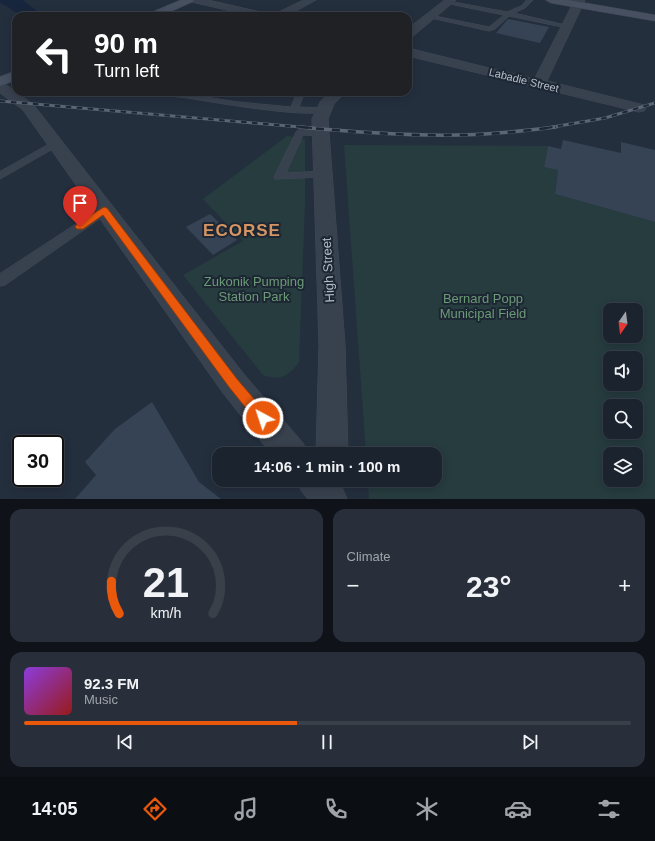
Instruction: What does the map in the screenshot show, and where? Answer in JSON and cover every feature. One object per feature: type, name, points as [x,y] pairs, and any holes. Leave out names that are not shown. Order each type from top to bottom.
[{"type":"main road","points":[[161,12],[189,0]]},
{"type":"main road","points":[[551,0],[579,2],[655,18]]},
{"type":"main road","points":[[0,82],[12,77]]},
{"type":"street","points":[[195,0],[248,12]]},
{"type":"street","points":[[287,12],[311,0]]},
{"type":"street","points":[[412,32],[450,1]]},
{"type":"street","points":[[539,83],[579,2]]},
{"type":"street","name":"Labadie Street","points":[[412,53],[639,108]]},
{"type":"street","points":[[0,87],[12,95]]},
{"type":"street","points":[[14,96],[24,103],[233,383],[286,447]]},
{"type":"street","points":[[324,110],[328,102],[335,96]]},
{"type":"street","name":"High Street","points":[[324,110],[320,119],[322,133],[332,345],[332,447]]},
{"type":"street","points":[[320,487],[331,499]]},
{"type":"street","points":[[331,499],[332,487]]},
{"type":"lane","points":[[430,17],[488,29],[493,28],[508,14],[523,7],[530,0]]},
{"type":"lane","points":[[450,1],[567,26]]},
{"type":"lane","points":[[185,96],[207,100],[294,109],[324,110]]},
{"type":"lane","points":[[294,109],[299,96]]},
{"type":"lane","points":[[322,133],[300,132],[279,177],[324,174]]},
{"type":"lane","points":[[0,176],[55,144]]},
{"type":"lane","points":[[0,281],[104,210]]},
{"type":"green space","name":"Zukonik Pumping Station Park","points":[[287,136],[305,139],[305,204],[299,362],[287,374],[274,378],[263,375],[183,275],[243,241],[203,199]]},
{"type":"green space","name":"Bernard Popp Municipal Field","points":[[344,145],[548,146],[544,166],[558,170],[555,194],[655,222],[655,499],[369,499],[368,487],[442,487],[442,447],[366,447]]},
{"type":"water","points":[[0,0],[23,0],[37,12],[15,12],[0,3]]},
{"type":"building","points":[[508,19],[549,27],[540,43],[496,33]]},
{"type":"building","points":[[563,140],[621,153],[621,142],[655,150],[655,222],[555,194],[558,170],[544,167],[548,146],[561,149]]},
{"type":"building","points":[[210,214],[237,240],[213,255],[186,227]]},
{"type":"building","points":[[152,402],[199,482],[221,499],[75,499],[96,475],[85,462],[115,429]]},
{"type":"railway","points":[[0,101],[303,127]]},
{"type":"railway","points":[[547,128],[605,118],[655,103]]},
{"type":"railway","points":[[303,127],[419,135],[495,134],[547,128]]},
{"type":"railway","points":[[303,127],[312,128]]},
{"type":"railway","points":[[547,128],[556,127]]},
{"type":"district","name":"ECORSE","points":[[242,230]]},
{"type":"route","points":[[80,227],[104,210],[233,383],[263,418]]}]
